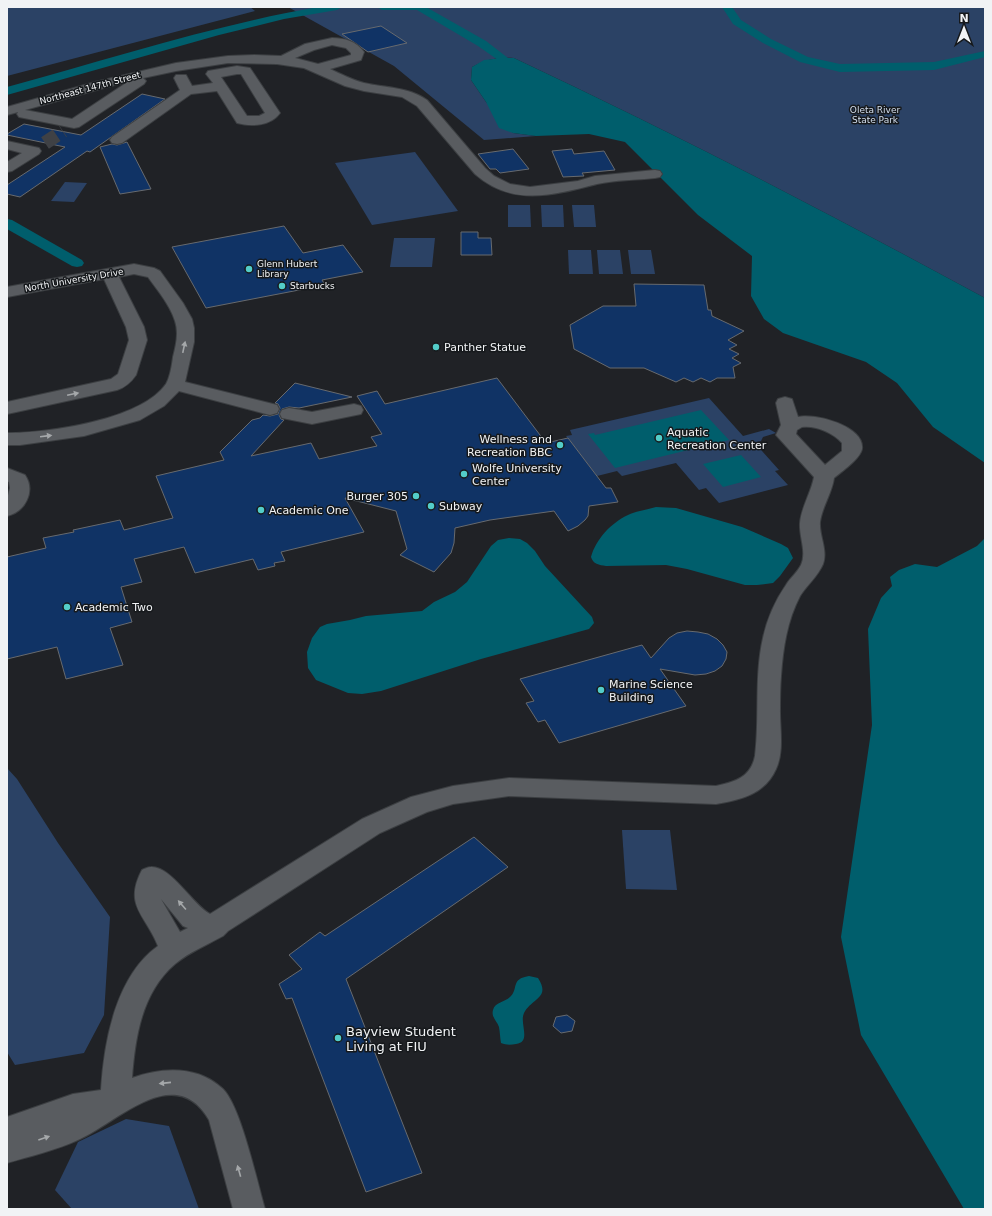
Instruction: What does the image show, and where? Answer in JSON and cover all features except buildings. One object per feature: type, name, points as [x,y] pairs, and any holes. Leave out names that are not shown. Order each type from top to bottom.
[{"type":"street","points":[[290,42],[310,36],[323,37],[330,41]]},
{"type":"street","points":[[175,69],[212,62],[254,59],[279,55],[295,52],[330,41],[344,42],[354,47],[358,52],[356,57],[318,68]]},
{"type":"street","points":[[279,55],[318,68],[358,86],[400,93],[417,99],[480,171],[489,179],[506,188],[530,192],[581,185],[595,180],[655,174]]},
{"type":"street","points":[[175,69],[213,74],[237,70],[245,71],[273,113],[272,116],[257,120],[242,120],[213,74]]},
{"type":"street","points":[[175,69],[187,91]]},
{"type":"street","name":"Northeast 147th Street","points":[[14,116],[73,93],[136,76],[175,69]]},
{"type":"street","points":[[14,116],[46,118],[68,128],[137,83],[140,78],[136,76]]},
{"type":"street","points":[[117,140],[187,91],[221,86]]},
{"type":"street","points":[[46,118],[75,99],[77,96],[73,93]]},
{"type":"street","points":[[7,145],[40,147],[7,168]]},
{"type":"street","name":"North University Drive","points":[[7,292],[109,273],[141,270],[154,274],[178,311],[185,325],[186,336],[175,385]]},
{"type":"street","points":[[7,408],[119,383],[126,375],[138,340],[135,327],[109,273]]},
{"type":"street","points":[[7,439],[27,438],[84,430],[133,416],[158,402],[175,385],[270,409]]},
{"type":"street","points":[[785,403],[791,425]]},
{"type":"street","points":[[290,414],[312,418],[354,410]]},
{"type":"street","points":[[116,1100],[118,1059],[126,1020],[140,986],[149,972],[165,956],[174,950],[213,928],[218,923],[371,826],[420,804],[453,795],[509,787],[716,795],[733,792],[755,781],[764,768],[767,758],[768,709],[773,636],[784,606],[810,568],[813,560],[814,545],[810,523],[824,476],[849,455],[852,450],[847,438],[831,426],[805,421],[791,425],[787,429],[786,435],[824,476]]},
{"type":"street","points":[[7,474],[18,479],[21,487],[17,501],[7,510]]},
{"type":"street","points":[[174,950],[166,933],[148,904],[147,893],[151,877],[169,890],[194,918],[213,928]]},
{"type":"street","points":[[7,1149],[70,1128],[116,1100],[138,1089],[154,1084],[175,1082],[196,1087],[213,1099],[223,1116],[249,1209]]},
{"type":"street","points":[[7,1131],[74,1108],[116,1100]]},
{"type":"green space","points":[[7,7],[250,7],[255,11],[7,76]]},
{"type":"green space","name":"Oleta River State Park","points":[[288,7],[985,7],[985,298],[751,175],[633,115],[514,58],[492,59],[477,64],[472,67],[471,80],[486,102],[513,133],[536,136],[484,140],[394,66]]},
{"type":"green space","points":[[415,152],[458,211],[372,225],[335,163]]},
{"type":"green space","points":[[65,182],[87,183],[74,202],[51,201]]},
{"type":"green space","points":[[508,205],[530,205],[531,227],[508,227]]},
{"type":"green space","points":[[541,205],[563,205],[564,227],[542,227]]},
{"type":"green space","points":[[572,205],[594,205],[596,227],[574,227]]},
{"type":"green space","points":[[394,238],[435,238],[432,267],[390,267]]},
{"type":"green space","points":[[568,250],[591,250],[593,274],[569,274]]},
{"type":"green space","points":[[597,250],[620,250],[623,274],[599,274]]},
{"type":"green space","points":[[628,250],[651,250],[655,274],[631,274]]},
{"type":"green space","points":[[709,398],[743,436],[769,429],[776,433],[763,437],[761,441],[755,443],[779,470],[775,471],[788,485],[719,503],[706,488],[699,490],[676,463],[622,476],[617,471],[597,476],[566,436],[572,435],[570,430]]},
{"type":"green space","points":[[7,768],[17,779],[58,843],[110,917],[104,1015],[84,1053],[15,1065],[7,1052]]},
{"type":"green space","points":[[622,830],[670,830],[677,890],[626,889]]},
{"type":"green space","points":[[126,1119],[169,1126],[199,1209],[72,1209],[55,1190],[78,1142]]},
{"type":"shaded area","points":[[514,58],[633,115],[810,205],[985,298],[985,463],[933,427],[897,383],[866,362],[783,333],[764,319],[751,296],[752,256],[698,215],[625,142],[589,134],[536,136],[513,133],[499,128],[486,102],[471,80],[472,67],[484,60]]},
{"type":"shaded area","name":"Aquatic Recreation Center","points":[[701,410],[729,440],[615,468],[588,434],[594,433],[595,435]]},
{"type":"shaded area","points":[[741,455],[761,477],[723,487],[703,464]]},
{"type":"shaded area","points":[[656,507],[676,508],[742,527],[788,548],[793,558],[773,583],[757,585],[745,585],[687,569],[666,565],[606,566],[599,565],[593,561],[591,557],[596,544],[610,527],[622,518],[634,512]]},
{"type":"shaded area","points":[[509,538],[520,539],[527,543],[535,551],[545,566],[592,617],[594,623],[589,629],[481,659],[381,691],[362,694],[348,693],[316,680],[308,668],[307,652],[312,638],[320,627],[327,624],[366,616],[422,611],[434,602],[455,592],[467,582],[491,546],[498,540]]},
{"type":"shaded area","points":[[985,538],[985,1209],[964,1209],[861,1035],[841,937],[872,725],[868,629],[881,598],[892,586],[890,577],[899,570],[915,564],[937,567],[977,546]]},
{"type":"shaded area","points":[[529,976],[538,978],[542,990],[539,997],[527,1008],[524,1013],[523,1040],[521,1043],[514,1044],[501,1043],[499,1027],[493,1015],[494,1007],[513,994],[519,979]]},
{"type":"waterway","points":[[7,91],[215,33],[284,16],[337,7]]},
{"type":"waterway","points":[[382,7],[417,7]]},
{"type":"waterway","points":[[419,7],[482,44],[502,58]]},
{"type":"waterway","points":[[727,7],[737,22],[767,41],[804,60],[840,68],[934,66],[985,54]]},
{"type":"waterway","points":[[7,223],[77,263]]},
{"type":"tunnel","points":[[45,143],[63,131]]},
{"type":"place","name":"Glenn Hubert Library","points":[[249,269]]},
{"type":"place","name":"Starbucks","points":[[282,286]]},
{"type":"place","name":"Panther Statue","points":[[436,347]]},
{"type":"place","name":"Aquatic Recreation Center","points":[[659,438]]},
{"type":"place","name":"Wellness and Recreation BBC","points":[[560,445]]},
{"type":"place","name":"Wolfe University Center","points":[[464,474]]},
{"type":"place","name":"Burger 305","points":[[416,496]]},
{"type":"place","name":"Subway","points":[[431,506]]},
{"type":"place","name":"Academic One","points":[[261,510]]},
{"type":"place","name":"Academic Two","points":[[67,607]]},
{"type":"place","name":"Marine Science Building","points":[[601,690]]},
{"type":"place","name":"Bayview Student Living at FIU","points":[[338,1038]]}]
